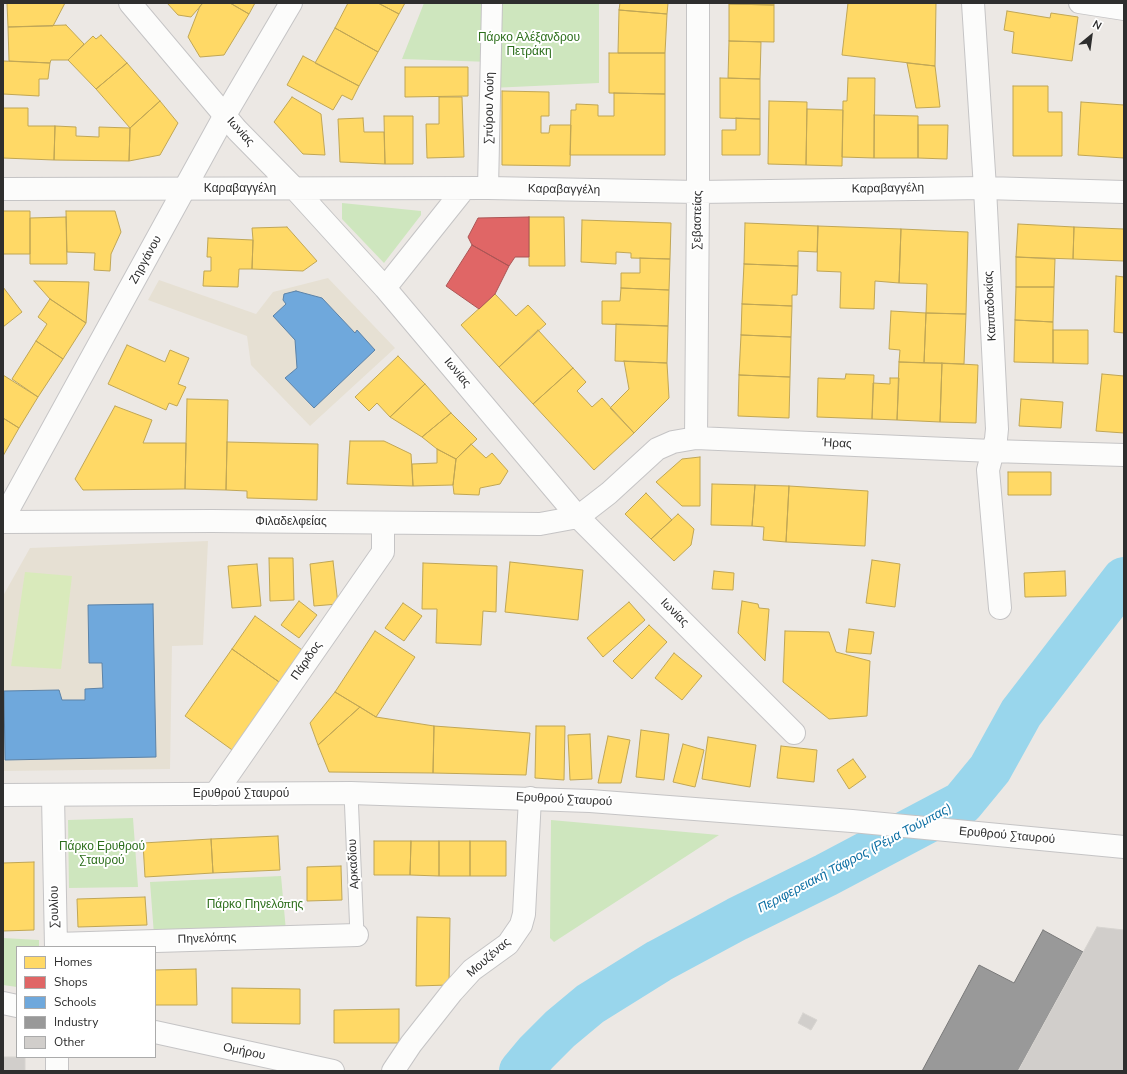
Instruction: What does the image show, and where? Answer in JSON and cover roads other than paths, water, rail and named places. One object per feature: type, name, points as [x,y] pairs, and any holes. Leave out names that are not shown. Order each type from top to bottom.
[{"type":"street","name":"Ιωνίας","points":[[130,3],[248,141],[295,189],[385,288],[578,516],[794,733]]},
{"type":"street","name":"Ζηργάνου","points":[[3,519],[225,115],[291,3]]},
{"type":"street","name":"Σπύρου Λούη","points":[[488,188],[492,3]]},
{"type":"street","name":"Σεβαστείας","points":[[696,438],[698,3]]},
{"type":"street","name":"Καππαδοκίας","points":[[973,3],[985,188],[997,429],[988,470],[1000,608]]},
{"type":"street","points":[[1079,3],[1124,10]]},
{"type":"street","name":"Καραβαγγέλη","points":[[3,189],[488,188],[698,192],[985,188],[1124,192]]},
{"type":"street","points":[[385,288],[464,189]]},
{"type":"street","name":"Ήρας","points":[[578,516],[609,493],[657,449],[673,442],[696,438],[992,451],[1124,455]]},
{"type":"street","name":"Φιλαδελφείας","points":[[3,522],[212,521],[532,524],[554,522],[578,516]]},
{"type":"street","name":"Πάριδος","points":[[215,794],[383,552],[383,523]]},
{"type":"street","name":"Ερυθρού Σταυρού","points":[[3,795],[53,796],[351,793],[590,800],[852,821],[1117,846]]},
{"type":"street","name":"Σουλίου","points":[[53,796],[56,945]]},
{"type":"street","name":"Μουζένας","points":[[393,1071],[411,1044],[452,992],[472,970],[508,944],[520,925],[524,914],[530,798]]},
{"type":"street","name":"Πηνελόπης","points":[[56,945],[357,935]]},
{"type":"street","points":[[3,1003],[16,1006]]},
{"type":"street","name":"Ομήρου","points":[[156,1032],[333,1071]]},
{"type":"street","points":[[57,1058],[57,1071]]},
{"type":"lane","name":"Αρκαδίου","points":[[351,793],[357,935]]},
{"type":"waterway","name":"Περιφερειακή Τάφρος (Ρέμα Τούμπας)","points":[[521,1071],[536,1053],[560,1029],[590,1004],[659,961],[962,803],[990,769],[1021,713],[1124,579]]},
{"type":"park label","name":"Πάρκο Αλέξανδρου Πετράκη","points":[[529,45]]},
{"type":"park label","name":"Πάρκο Ερυθρού Σταυρού","points":[[102,854]]},
{"type":"park label","name":"Πάρκο Πηνελόπης","points":[[255,905]]}]
